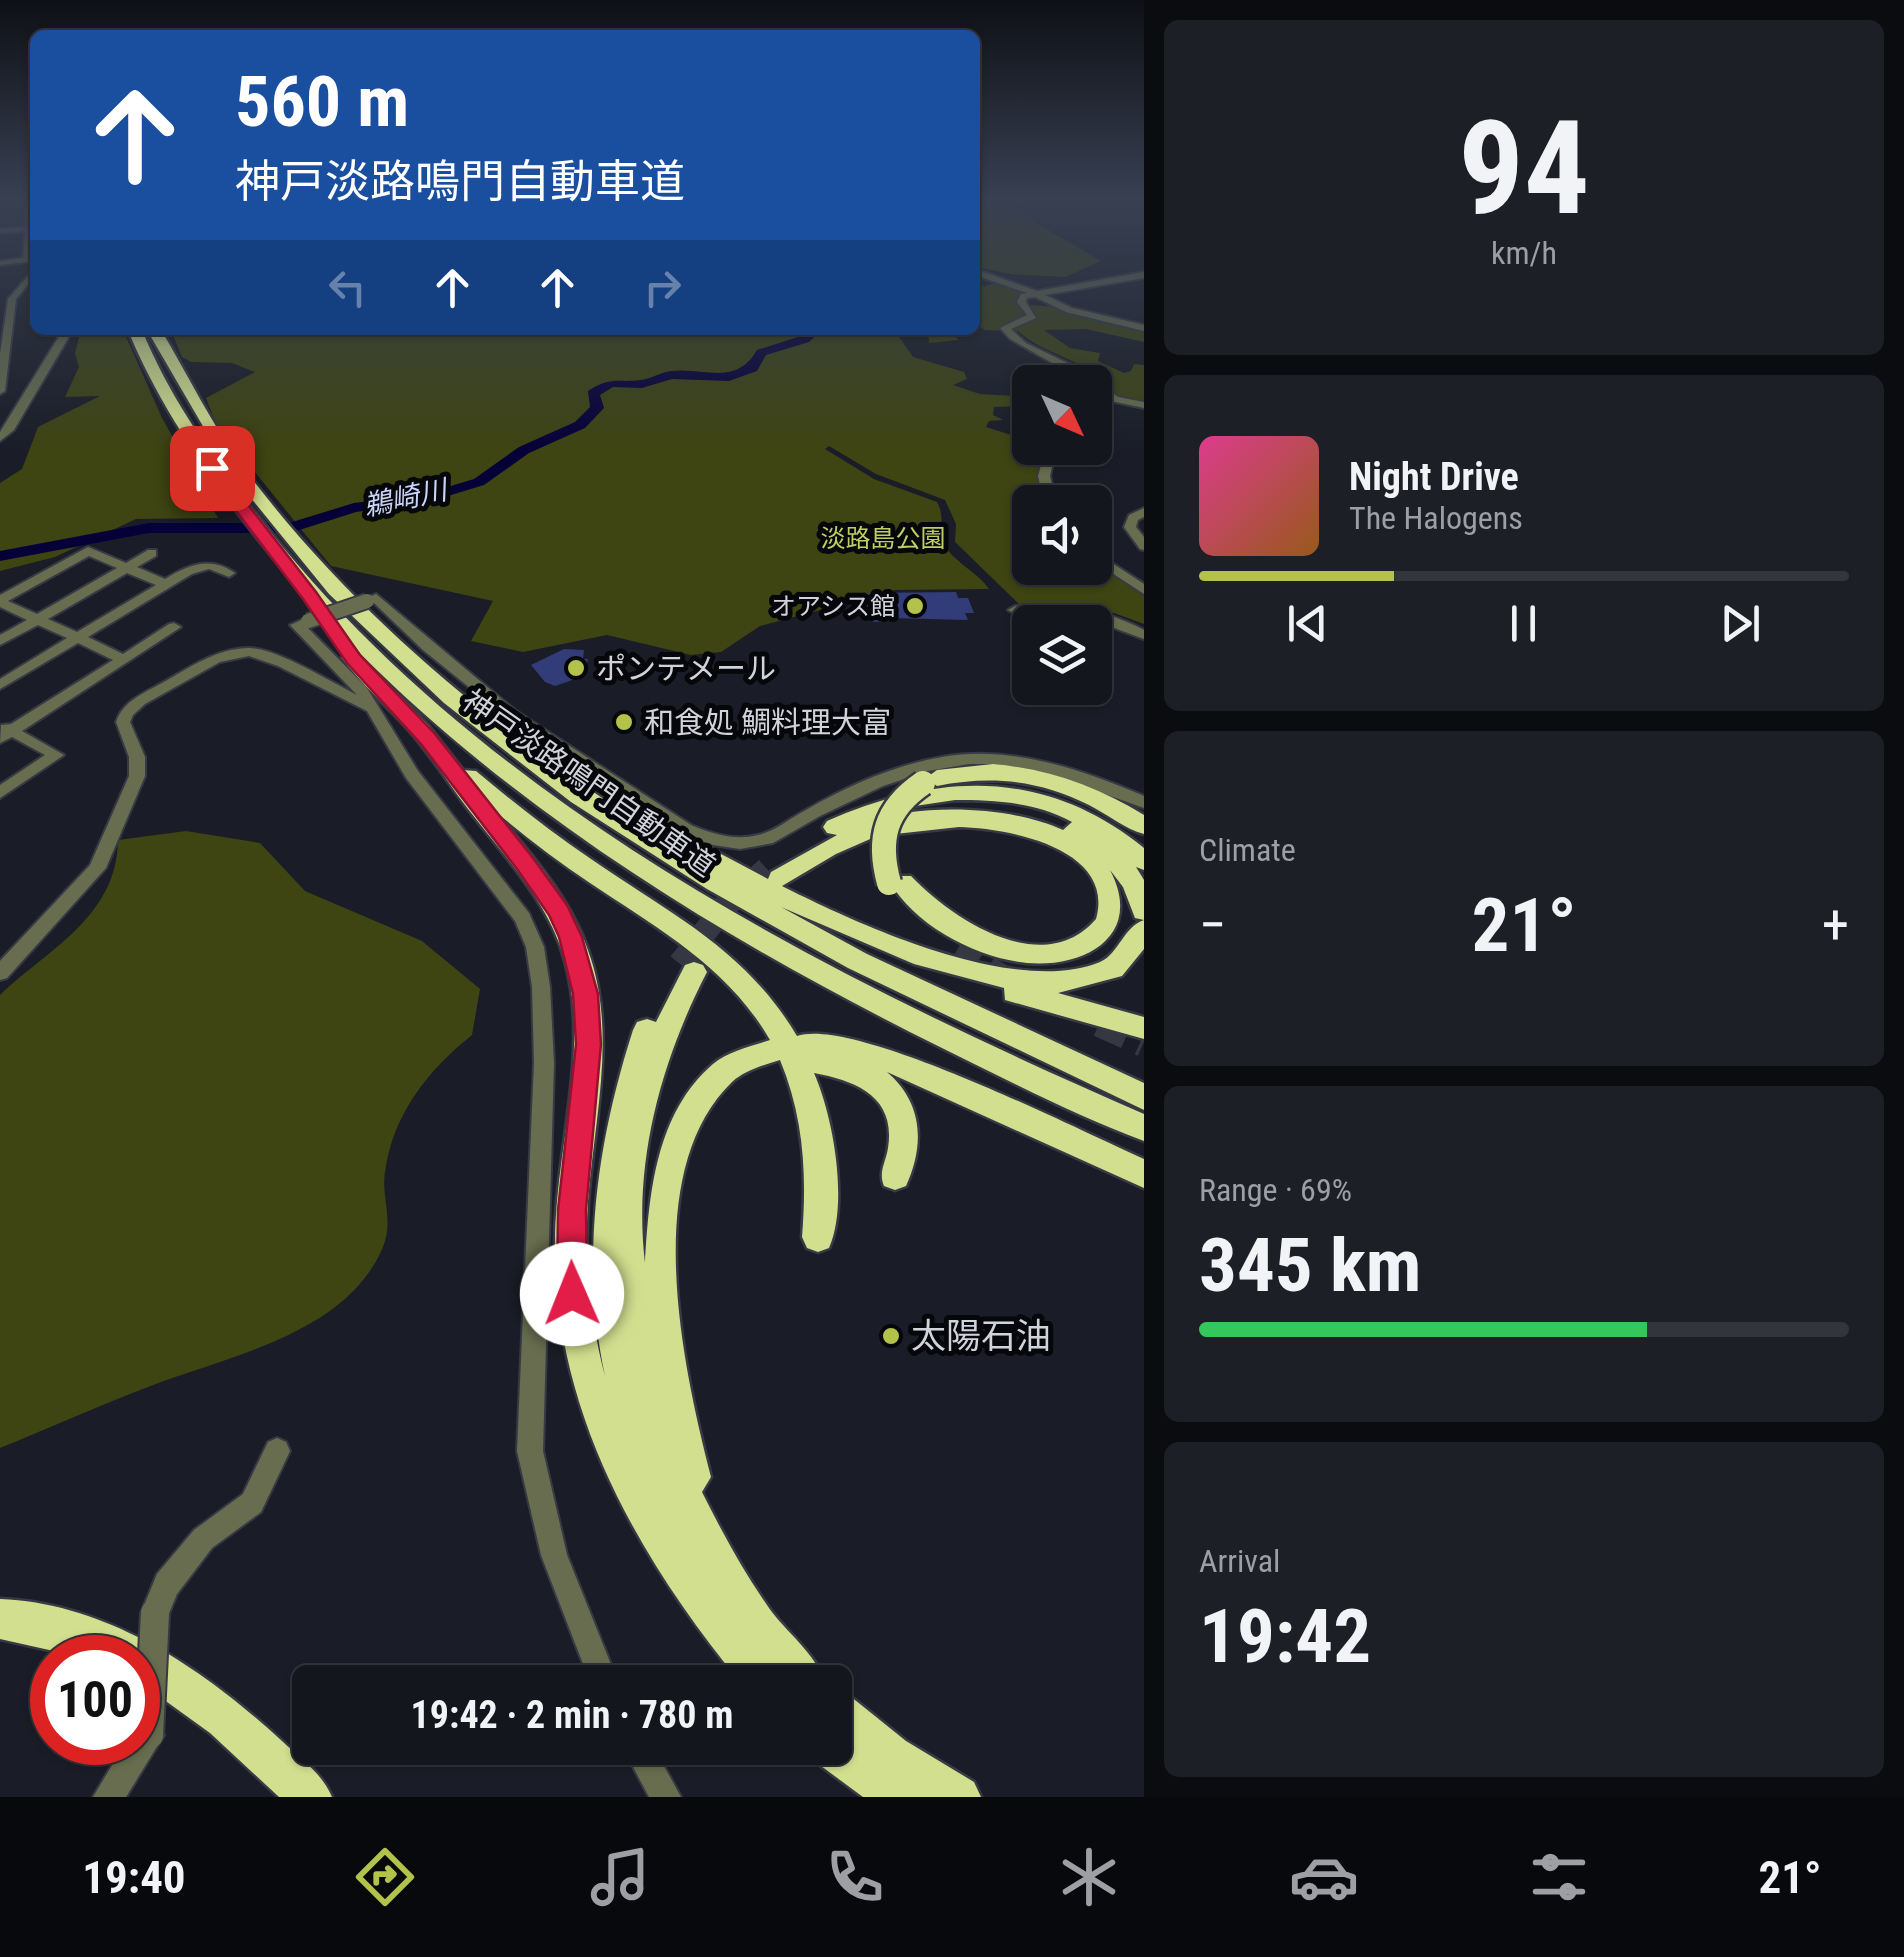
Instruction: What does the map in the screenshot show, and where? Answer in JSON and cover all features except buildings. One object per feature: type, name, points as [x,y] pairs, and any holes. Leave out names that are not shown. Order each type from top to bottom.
[{"type":"highway","name":"神戸淡路鳴門自動車道","points":[[138,335],[161,385],[212,468],[308,591],[399,682],[466,738],[534,791],[682,891],[926,1026],[1144,1128]]},
{"type":"highway","name":"神戸淡路鳴門自動車道","points":[[156,335],[180,382],[308,591],[520,752],[632,830],[776,918],[940,1003],[1144,1097]]},
{"type":"highway","points":[[308,591],[353,659],[428,739],[559,912],[579,963],[588,1030],[572,1210],[572,1294],[603,1426],[636,1505],[660,1547],[760,1629],[791,1665]]},
{"type":"highway","points":[[428,739],[524,822],[716,956],[761,1001],[794,1055],[816,1120],[822,1176],[818,1237]]},
{"type":"highway","points":[[520,752],[779,895],[898,948],[1013,991],[1144,1028]]},
{"type":"highway","points":[[957,950],[910,912],[895,882],[884,839],[893,806],[923,783],[966,772],[1039,776],[1094,796],[1144,826]]},
{"type":"highway","points":[[1144,861],[1108,832],[1059,807],[1025,796],[970,789],[935,792],[878,807],[823,834],[774,874],[868,830],[917,816],[997,809],[1045,818],[1076,831],[1117,862],[1136,888],[1144,911]]},
{"type":"highway","points":[[868,830],[948,820],[1028,826],[1071,846],[1093,864],[1108,887],[1112,910],[1102,930],[1082,945],[1052,952],[1013,950],[975,938],[895,882]]},
{"type":"highway","points":[[898,948],[1014,980],[1065,984],[1098,978],[1123,964],[1144,930]]},
{"type":"highway","points":[[687,968],[647,1028],[624,1097],[612,1174],[609,1264],[618,1359],[634,1423],[678,1546],[724,1603],[757,1665]]},
{"type":"highway","points":[[896,1176],[907,1135],[899,1103],[865,1073],[810,1053],[852,1049],[901,1065],[1144,1174]]},
{"type":"highway","points":[[724,1603],[668,1362],[662,1248],[672,1157],[687,1116],[710,1086],[742,1062],[776,1057]]},
{"type":"highway","points":[[0,1619],[90,1637],[164,1670],[200,1694],[310,1797]]},
{"type":"highway","points":[[852,1725],[891,1756],[959,1797]]},
{"type":"highway","points":[[852,1762],[900,1797]]},
{"type":"street","points":[[0,391],[12,298],[23,285]]},
{"type":"street","points":[[1011,285],[1069,310],[1144,328]]},
{"type":"street","points":[[1068,365],[1016,341],[1006,330],[1034,316],[1020,299],[1086,285]]},
{"type":"street","points":[[0,438],[9,430],[65,335]]},
{"type":"street","points":[[1112,395],[1144,406]]},
{"type":"street","points":[[1144,512],[1133,518],[1130,528],[1144,546]]},
{"type":"street","points":[[0,601],[88,551],[165,584]]},
{"type":"street","points":[[0,641],[152,553]]},
{"type":"street","points":[[0,685],[200,566],[229,573]]},
{"type":"street","points":[[1112,568],[1144,590]]},
{"type":"street","points":[[597,1665],[554,1556],[530,1451],[544,1063],[544,1021],[535,947],[504,889],[422,786],[355,682],[298,624],[308,591],[367,601],[376,598],[428,647],[511,714],[685,829],[708,839],[764,840],[879,783],[925,766],[973,759],[1002,760],[1063,772],[1144,802]]},
{"type":"street","points":[[0,601],[124,659]]},
{"type":"street","points":[[1112,620],[1144,635]]},
{"type":"street","points":[[4,731],[174,627]]},
{"type":"street","points":[[0,973],[97,868],[136,776],[137,757],[123,722],[132,706],[216,660],[250,652],[270,657],[372,708]]},
{"type":"street","points":[[0,793],[56,755],[4,731]]},
{"type":"street","points":[[108,1797],[150,1735],[155,1613],[167,1584],[202,1539],[252,1503],[277,1452]]},
{"type":"street","points":[[648,1765],[666,1797]]},
{"type":"green space","points":[[1011,285],[1030,293],[1020,296],[1016,304],[1059,307],[1144,330],[1144,342],[1086,329],[1044,330],[1070,348],[1100,353],[1098,361],[1107,365],[1079,365],[1018,331],[980,327],[980,288]]},
{"type":"green space","points":[[80,335],[125,335],[162,418],[218,518],[136,519],[55,557],[0,571],[0,483],[22,469],[38,427],[100,396],[65,397],[79,367],[75,353]]},
{"type":"green space","name":"淡路島公園","points":[[173,335],[898,335],[913,357],[964,372],[967,379],[953,385],[980,394],[1012,396],[1012,406],[994,407],[993,415],[1003,420],[989,421],[986,427],[1012,435],[1012,465],[1043,465],[1040,485],[1012,485],[1012,585],[1112,585],[1112,572],[1144,596],[1144,624],[1112,613],[1112,605],[1019,604],[955,542],[956,524],[945,500],[876,474],[829,446],[825,449],[874,479],[937,502],[947,549],[989,589],[895,590],[760,626],[721,652],[691,655],[607,635],[523,652],[471,641],[493,601],[331,566],[216,424],[206,398],[255,372],[232,363],[191,362],[182,357]]},
{"type":"green space","points":[[928,335],[953,335],[959,340],[929,343]]},
{"type":"green space","points":[[1134,364],[1144,365],[1144,403],[1112,395],[1112,367],[1124,373],[1131,371]]},
{"type":"green space","points":[[186,831],[260,843],[305,891],[422,941],[480,989],[472,1035],[427,1078],[404,1112],[385,1172],[387,1228],[383,1247],[366,1277],[342,1302],[281,1338],[129,1394],[0,1448],[0,995],[93,911],[115,867],[118,840]]},
{"type":"waterway","name":"鵜崎川","points":[[0,556],[149,528],[290,528],[354,508],[423,499],[479,482],[524,450],[580,425],[597,408],[593,394],[610,383],[642,384],[671,375],[729,377],[753,368],[761,353],[810,335]]},
{"type":"tunnel","points":[[680,964],[726,905],[767,869]]},
{"type":"tunnel","points":[[957,950],[1005,978]]},
{"type":"tunnel","points":[[1100,1022],[1144,1042]]},
{"type":"place","name":"オアシス館","points":[[915,606]]},
{"type":"place","name":"ポンテメール","points":[[576,668]]},
{"type":"place","name":"和食処 鯛料理大富","points":[[624,722]]},
{"type":"place","name":"太陽石油","points":[[891,1336]]},
{"type":"route","points":[[212,468],[353,659],[428,739],[525,863],[559,912],[570,937],[588,1016],[586,1080],[572,1210],[572,1294]]}]
